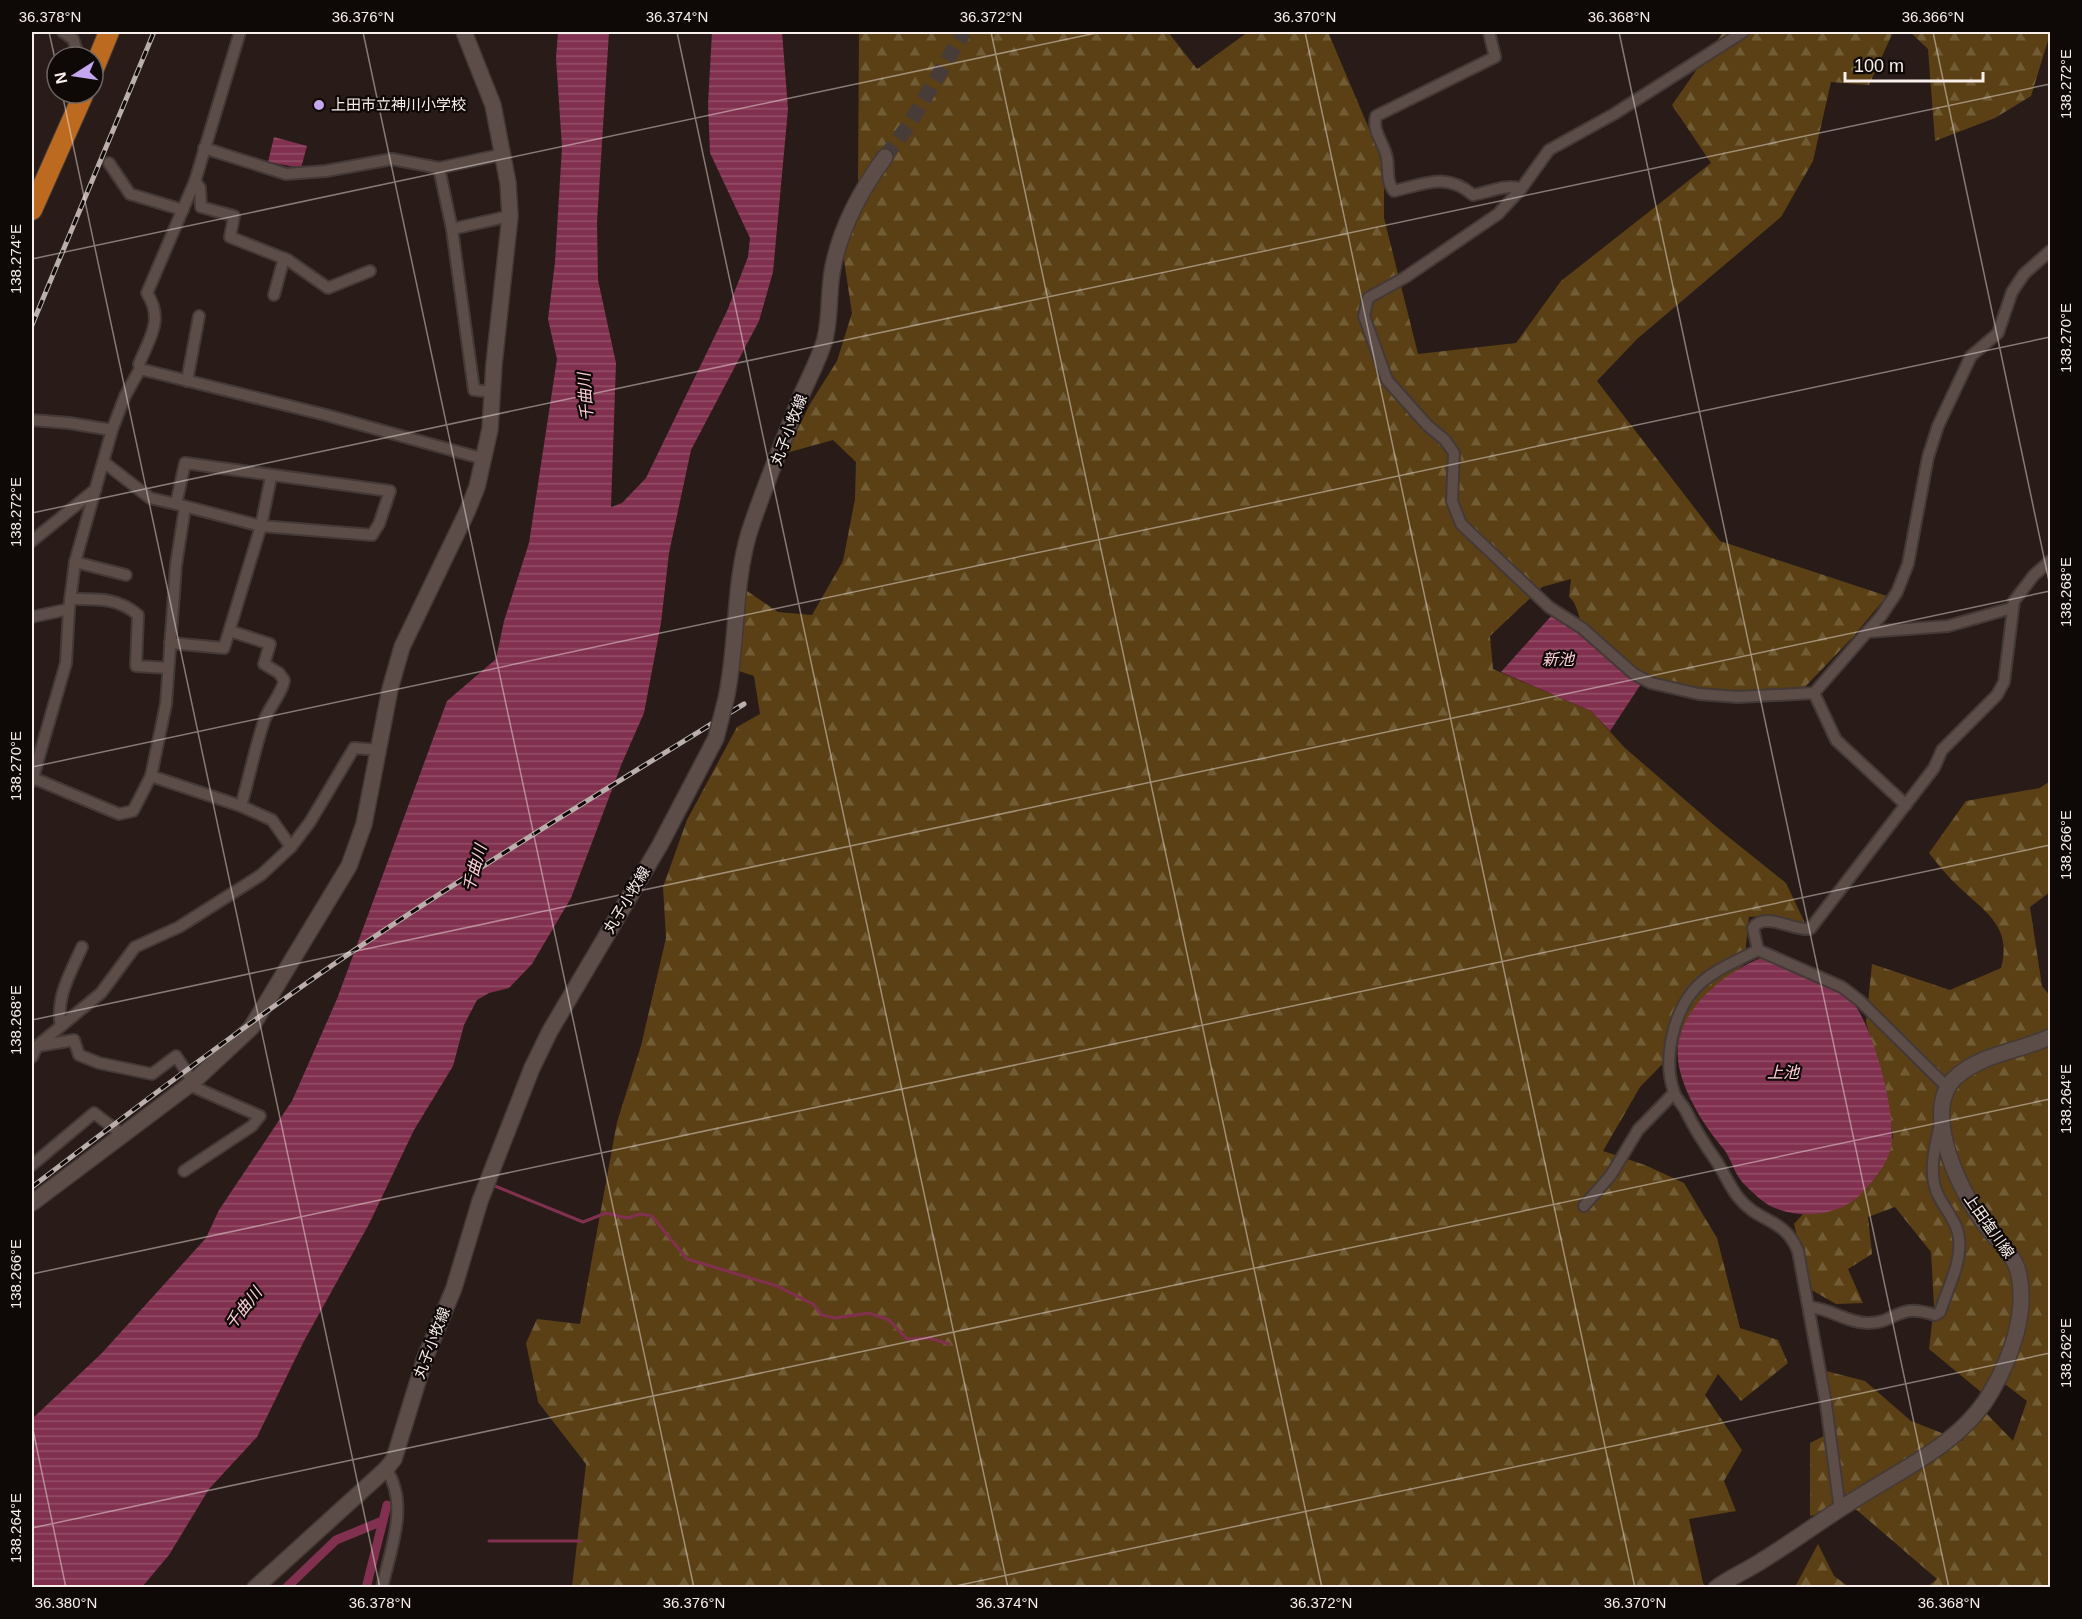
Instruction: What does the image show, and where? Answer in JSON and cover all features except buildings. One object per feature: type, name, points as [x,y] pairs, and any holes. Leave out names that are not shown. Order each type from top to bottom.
[{"type":"highway","points":[[102,45],[109,32]]},
{"type":"highway","points":[[32,210],[79,105]]},
{"type":"street","points":[[63,32],[77,45]]},
{"type":"street","points":[[105,463],[150,498],[180,506],[261,526],[372,535],[379,524],[390,491],[185,464],[180,506],[166,704],[151,776],[133,811],[119,814],[32,780],[63,678],[75,562],[105,463],[112,430],[125,396],[140,369],[139,364],[156,323],[155,305],[147,293],[195,181],[240,32]]},
{"type":"street","points":[[32,1203],[191,1084],[251,1028],[350,866],[364,824],[390,689],[402,647],[467,512],[484,459],[493,392],[510,216],[504,154],[493,105],[464,32]]},
{"type":"street","points":[[1489,32],[1495,57],[1376,116],[1373,126],[1387,155],[1389,186],[1394,191],[1439,180],[1450,181],[1473,195],[1499,189],[1516,187],[1521,189]]},
{"type":"street","points":[[1743,32],[1614,114],[1557,144],[1549,150],[1521,189],[1498,214],[1404,278],[1368,298],[1365,305],[1364,316],[1387,380],[1427,425],[1445,440],[1454,453],[1452,501],[1461,524],[1549,607],[1582,628],[1634,674],[1651,683],[1699,694],[1738,698],[1814,693],[1881,616],[1901,583],[1908,564],[1928,457],[1938,426],[1971,356],[1998,333],[2012,292],[2024,274],[2050,251]]},
{"type":"street","points":[[204,148],[286,174],[326,171],[392,159],[439,168],[504,154]]},
{"type":"street","name":"丸子小牧線","points":[[255,1587],[386,1469],[399,1448],[425,1358],[454,1288],[480,1201],[531,1068],[550,1031],[660,845],[716,738],[733,670],[740,572],[749,532],[799,401],[821,351],[825,336],[833,267],[841,238],[855,201],[885,157]]},
{"type":"street","points":[[109,163],[130,194],[183,210]]},
{"type":"street","points":[[439,168],[461,280],[464,333],[474,390],[493,392]]},
{"type":"street","points":[[195,181],[200,188],[201,207],[234,216],[230,237],[284,258],[328,288],[370,272]]},
{"type":"street","points":[[452,229],[510,216]]},
{"type":"street","points":[[273,295],[284,258]]},
{"type":"street","points":[[187,381],[199,316]]},
{"type":"street","points":[[140,369],[315,412],[484,459]]},
{"type":"street","points":[[32,420],[112,430]]},
{"type":"street","points":[[170,643],[224,648],[261,526],[271,477]]},
{"type":"street","points":[[32,541],[96,489]]},
{"type":"street","points":[[1758,950],[1753,928],[1756,923],[1764,920],[1802,930],[1810,929],[1934,768],[1942,750],[1997,694],[2004,682],[2012,608],[2024,586],[2050,561]]},
{"type":"street","points":[[75,562],[126,575]]},
{"type":"street","points":[[32,617],[69,604],[108,599],[129,606],[138,615],[136,666],[168,668]]},
{"type":"street","points":[[1867,632],[1948,626],[2012,608]]},
{"type":"street","points":[[230,631],[270,644],[264,664],[279,673],[285,680],[284,687],[274,698],[264,721],[241,806]]},
{"type":"street","points":[[1814,693],[1836,740],[1906,805]]},
{"type":"street","points":[[32,1057],[37,1046],[101,993],[135,947],[179,927],[229,897],[261,875],[291,847],[310,822],[354,748],[379,750]]},
{"type":"street","points":[[151,776],[241,806],[272,820],[291,847]]},
{"type":"street","points":[[61,1026],[58,1013],[65,984],[82,947]]},
{"type":"street","points":[[1758,950],[1842,987],[1859,1000],[1947,1087],[1968,1068],[2050,1038]]},
{"type":"street","points":[[1758,950],[1704,981],[1693,991],[1683,1007],[1673,1037],[1670,1059],[1674,1093],[1686,1110],[1694,1130],[1739,1198],[1791,1235],[1798,1251],[1809,1307],[1840,1510]]},
{"type":"street","points":[[37,1046],[74,1040],[78,1055],[99,1063],[152,1074],[176,1056],[191,1084],[260,1116],[252,1126],[184,1171]]},
{"type":"street","name":"上田塩川線","points":[[1716,1587],[1761,1562],[1964,1428],[1992,1392],[2016,1335],[2021,1290],[2019,1272],[2009,1253],[1973,1209],[1955,1173],[1941,1117],[1942,1098],[1947,1087]]},
{"type":"street","points":[[1584,1206],[1611,1175],[1638,1130],[1674,1093]]},
{"type":"street","points":[[32,1165],[94,1113],[123,1135]]},
{"type":"street","points":[[1809,1307],[1822,1308],[1849,1319],[1868,1323],[1884,1320],[1906,1310],[1919,1310],[1935,1315],[1940,1312],[1956,1263],[1959,1239],[1952,1218],[1938,1194],[1932,1173],[1941,1117]]},
{"type":"street","points":[[382,1587],[398,1515],[394,1480],[386,1469]]},
{"type":"green space","points":[[859,32],[1168,32],[1197,69],[1248,32],[1328,32],[1384,164],[1384,218],[1418,354],[1516,343],[1561,281],[1711,163],[1672,105],[1723,32],[1893,32],[1869,85],[1831,82],[1813,161],[1781,217],[1637,339],[1597,381],[1720,541],[1887,596],[1852,638],[1801,691],[1715,692],[1672,686],[1652,680],[1622,661],[1586,628],[1575,604],[1569,597],[1571,579],[1542,587],[1490,636],[1493,669],[1591,711],[1625,748],[1721,831],[1786,883],[1805,923],[1768,916],[1749,917],[1744,965],[1714,987],[1698,1004],[1681,1033],[1677,1049],[1640,1087],[1603,1151],[1645,1165],[1684,1183],[1717,1238],[1740,1328],[1778,1340],[1788,1363],[1741,1401],[1718,1374],[1705,1395],[1742,1450],[1724,1481],[1736,1511],[1689,1519],[1704,1587],[572,1587],[586,1464],[538,1402],[526,1343],[537,1319],[580,1324],[617,1122],[641,1046],[666,938],[663,887],[687,820],[737,727],[760,714],[754,676],[739,671],[744,589],[778,612],[812,615],[843,561],[855,499],[856,462],[833,440],[786,453],[810,404],[837,361],[852,313],[842,247],[858,185]]},
{"type":"green space","points":[[1910,32],[2050,32],[2050,34],[2031,96],[1995,118],[1935,141],[1928,49]]},
{"type":"green space","points":[[2050,781],[2050,892],[2030,907],[2042,986],[2050,996],[2050,1587],[1927,1587],[1937,1579],[1851,1505],[1810,1516],[1810,1443],[1836,1430],[1826,1371],[1865,1381],[1911,1421],[1962,1441],[1983,1410],[2013,1441],[2027,1401],[1993,1375],[1981,1392],[1929,1349],[1934,1306],[1931,1252],[1895,1207],[1868,1217],[1872,1254],[1848,1269],[1863,1303],[1836,1304],[1810,1289],[1794,1224],[1803,1214],[1832,1211],[1893,1137],[1887,1098],[1866,1022],[1872,964],[1950,990],[2001,968],[2004,953],[2003,941],[1993,920],[1950,878],[1929,853],[1966,801],[2040,788]]},
{"type":"green space","points":[[1818,1544],[1834,1576],[1849,1587],[1795,1587]]},
{"type":"water","name":"千曲川","points":[[558,32],[609,32],[597,222],[598,280],[616,363],[611,507],[622,503],[646,478],[727,311],[748,257],[750,238],[710,153],[708,104],[712,32],[782,32],[788,109],[773,272],[759,321],[691,450],[669,553],[661,623],[644,713],[622,763],[571,898],[532,964],[509,988],[489,993],[477,1000],[464,1025],[453,1066],[414,1130],[369,1224],[304,1341],[257,1437],[209,1489],[169,1555],[142,1587],[32,1587],[32,1419],[102,1353],[206,1238],[219,1210],[292,1101],[337,999],[447,701],[496,659],[504,621],[529,543],[557,359],[548,319],[555,262],[562,147],[556,58]]},
{"type":"water","points":[[274,137],[307,146],[301,168],[268,162]]},
{"type":"water","name":"新池","points":[[1553,614],[1580,629],[1622,671],[1643,681],[1610,731],[1591,711],[1501,672]]},
{"type":"water","name":"上池","points":[[1761,958],[1822,982],[1851,1000],[1868,1029],[1882,1073],[1891,1118],[1892,1137],[1888,1157],[1879,1173],[1863,1192],[1854,1200],[1834,1210],[1798,1214],[1786,1212],[1762,1201],[1740,1179],[1726,1152],[1699,1114],[1685,1087],[1678,1060],[1678,1047],[1681,1032],[1688,1018],[1708,992],[1720,982]]},
{"type":"waterway","points":[[490,1184],[583,1222],[606,1213],[627,1218],[640,1214],[652,1216],[687,1259],[777,1286],[813,1304],[822,1315],[835,1318],[869,1313],[889,1320],[907,1339],[929,1338],[949,1344]]},
{"type":"waterway","points":[[366,1588],[387,1505]]},
{"type":"waterway","points":[[286,1588],[336,1540],[380,1522]]},
{"type":"waterway","points":[[489,1541],[581,1541]]},
{"type":"tunnel","points":[[885,157],[908,126],[964,32]]},
{"type":"railway","points":[[32,325],[154,32]]},
{"type":"railway","points":[[32,1187],[219,1046],[384,930],[744,704]]},
{"type":"place","name":"上田市立神川小学校","points":[[319,105]]}]
